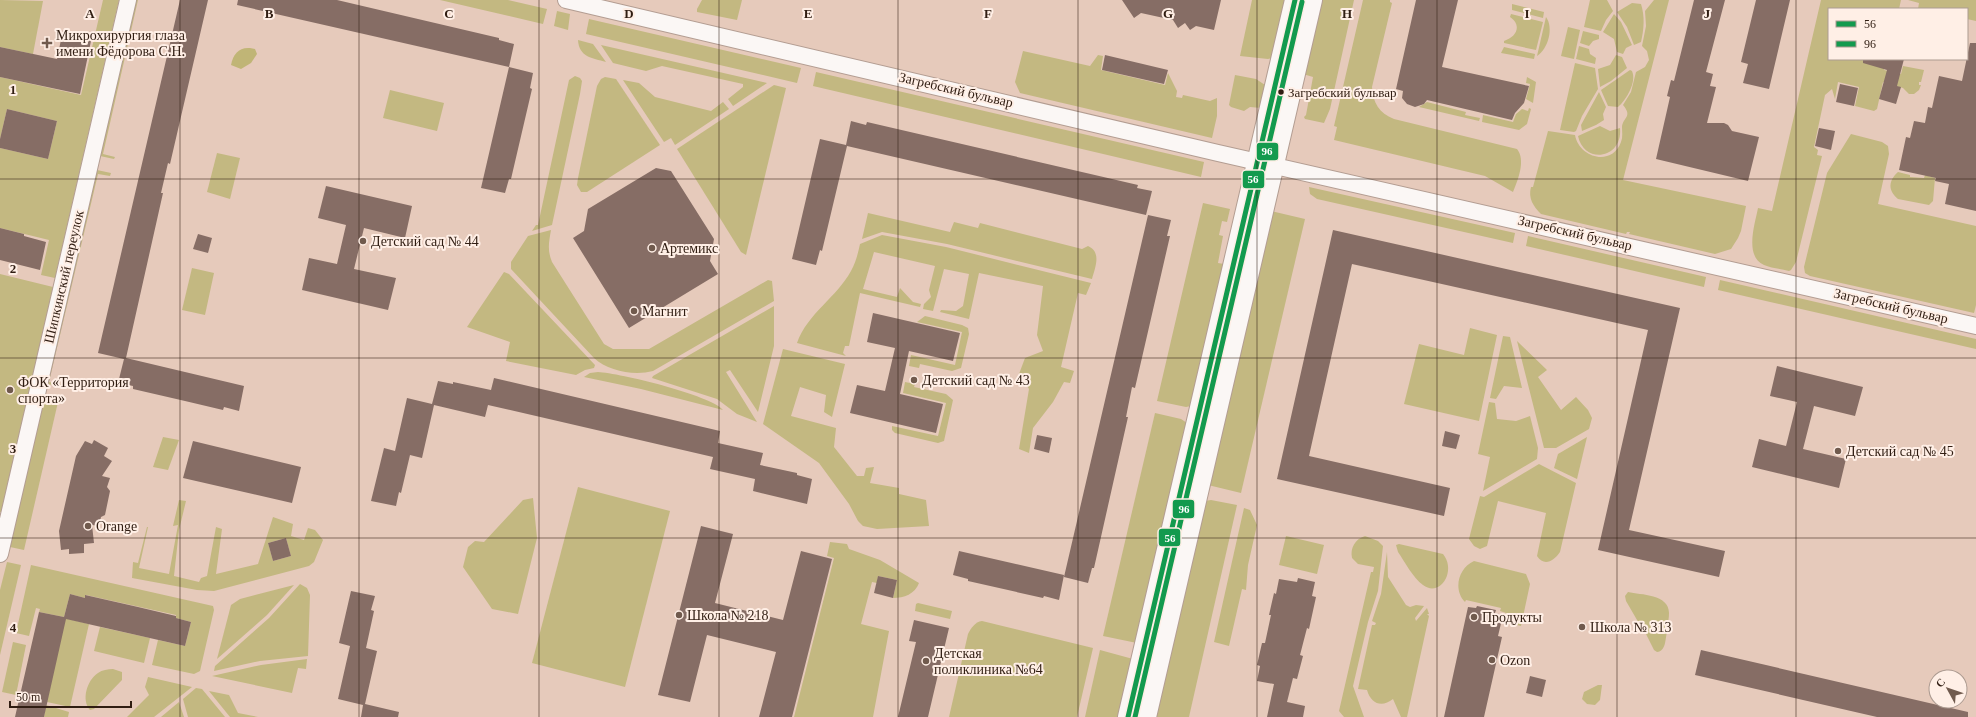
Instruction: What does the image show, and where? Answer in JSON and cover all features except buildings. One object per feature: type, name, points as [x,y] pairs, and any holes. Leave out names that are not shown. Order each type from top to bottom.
[{"type":"street","name":"Шипкинский переулок","points":[[0,554],[128,0]]},
{"type":"street","name":"Загребский бульвар","points":[[566,0],[1265,163],[1976,326]]},
{"type":"street","points":[[1146,717],[1265,163],[1295,0]]},
{"type":"street","points":[[1128,717],[1265,163],[1312,0]]},
{"type":"shaded area","points":[[0,0],[43,1],[33,54],[0,47]]},
{"type":"shaded area","points":[[103,0],[119,0],[55,278],[41,275],[49,240],[0,228],[0,148],[48,159],[57,121],[7,109],[0,139],[0,77],[81,95]]},
{"type":"shaded area","points":[[136,0],[138,0],[103,154],[115,157],[114,159],[100,156]]},
{"type":"shaded area","points":[[440,0],[508,0],[547,9],[543,24]]},
{"type":"shaded area","points":[[702,0],[742,0],[737,20],[697,12]]},
{"type":"shaded area","points":[[1252,0],[1285,0],[1272,58],[1268,59],[1240,56]]},
{"type":"shaded area","points":[[1321,0],[1354,0],[1330,109],[1324,123],[1305,119],[1304,117],[1306,115],[1313,77],[1303,74]]},
{"type":"shaded area","points":[[1363,0],[1390,0],[1392,3],[1372,87],[1375,103],[1378,107],[1384,114],[1394,119],[1517,149],[1520,154],[1521,164],[1519,176],[1513,192],[1485,176],[1334,140],[1337,127],[1334,126]]},
{"type":"shaded area","points":[[1590,0],[1607,0],[1613,11],[1606,20],[1601,31],[1584,27]]},
{"type":"shaded area","points":[[1654,0],[1669,0],[1623,180],[1746,206],[1741,231],[1731,249],[1715,254],[1629,234],[1630,232],[1627,232],[1626,234],[1541,214],[1534,205],[1530,195],[1531,187],[1533,187],[1548,131],[1575,135],[1578,143],[1583,149],[1589,154],[1596,156],[1604,157],[1611,155],[1617,150],[1622,140],[1622,127],[1627,117],[1626,109],[1623,105],[1631,92],[1636,72],[1645,67],[1649,60],[1647,51],[1642,46],[1646,26],[1645,11]]},
{"type":"shaded area","points":[[1821,0],[1901,0],[1899,8],[1828,8],[1828,60],[1886,60],[1884,70],[1901,74],[1903,66],[1924,70],[1921,82],[1919,82],[1919,85],[1921,85],[1919,90],[1914,94],[1909,94],[1903,88],[1883,82],[1877,109],[1874,111],[1855,106],[1859,87],[1838,82],[1835,99],[1832,89],[1825,95],[1814,147],[1818,150],[1817,155],[1822,156],[1796,262],[1789,271],[1764,265],[1758,261],[1754,255],[1752,239],[1758,208],[1772,211]]},
{"type":"shaded area","points":[[1908,0],[1976,0],[1976,21],[1968,19],[1968,8],[1918,8],[1919,3]]},
{"type":"shaded area","points":[[1632,3],[1641,4],[1644,18],[1641,42],[1634,45],[1627,27],[1617,12]]},
{"type":"shaded area","points":[[1512,4],[1544,12],[1543,18],[1512,10]]},
{"type":"shaded area","points":[[557,11],[570,14],[568,30],[554,26]]},
{"type":"shaded area","points":[[1511,14],[1543,22],[1536,50],[1504,43],[1504,41],[1515,34],[1517,27],[1514,20],[1510,17]]},
{"type":"shaded area","points":[[1614,14],[1621,22],[1632,45],[1626,48],[1623,54],[1617,52],[1614,39],[1603,32]]},
{"type":"shaded area","points":[[1546,17],[1550,27],[1549,38],[1541,53],[1537,56]]},
{"type":"shaded area","points":[[589,19],[801,68],[797,83],[586,34]]},
{"type":"shaded area","points":[[1568,27],[1580,30],[1574,59],[1561,56]]},
{"type":"shaded area","points":[[1583,31],[1599,35],[1599,39],[1593,41],[1589,46],[1580,43]]},
{"type":"shaded area","points":[[578,40],[593,44],[606,62],[587,56],[581,50]]},
{"type":"shaded area","points":[[601,45],[767,83],[733,106],[728,99],[743,87],[743,84],[662,66],[646,71],[613,63]]},
{"type":"shaded area","points":[[1579,46],[1589,49],[1590,54],[1596,58],[1595,64],[1576,59]]},
{"type":"shaded area","points":[[1504,47],[1535,54],[1534,59],[1501,53]]},
{"type":"shaded area","points":[[250,48],[255,49],[257,54],[251,63],[241,69],[231,65],[237,52]]},
{"type":"shaded area","points":[[1023,51],[1090,66],[1098,55],[1103,56],[1101,70],[1165,85],[1168,73],[1177,91],[1176,97],[1182,98],[1183,95],[1210,101],[1217,98],[1217,116],[1212,138],[1020,93],[1015,82]]},
{"type":"shaded area","points":[[1616,55],[1622,57],[1627,68],[1611,81],[1600,87],[1598,69],[1610,65]]},
{"type":"shaded area","points":[[1575,63],[1595,68],[1598,89],[1582,116],[1576,131],[1574,132],[1560,130]]},
{"type":"shaded area","points":[[1630,70],[1632,71],[1633,75],[1632,85],[1624,100],[1618,107],[1608,106],[1601,90]]},
{"type":"shaded area","points":[[816,72],[1204,162],[1201,177],[813,86]]},
{"type":"shaded area","points":[[1235,75],[1256,79],[1265,85],[1261,108],[1250,107],[1244,111],[1229,105]]},
{"type":"shaded area","points":[[575,76],[580,78],[582,81],[580,94],[552,225],[532,231],[536,225],[538,225],[569,80]]},
{"type":"shaded area","points":[[605,77],[616,79],[660,145],[587,192],[581,192],[577,185],[578,178],[597,86],[601,79]]},
{"type":"shaded area","points":[[1527,77],[1536,82],[1533,103],[1526,99],[1530,84],[1526,83]]},
{"type":"shaded area","points":[[623,80],[639,83],[655,97],[711,111],[723,102],[729,109],[675,145],[671,138],[664,142]]},
{"type":"shaded area","points":[[774,85],[786,88],[746,255],[741,252],[677,149]]},
{"type":"shaded area","points":[[390,90],[444,103],[437,131],[383,118]]},
{"type":"shaded area","points":[[1599,92],[1606,107],[1603,114],[1604,120],[1582,131],[1581,125]]},
{"type":"shaded area","points":[[1427,102],[1466,112],[1465,115],[1480,118],[1479,121],[1419,107]]},
{"type":"shaded area","points":[[1529,108],[1531,109],[1527,124],[1519,130],[1482,122],[1483,115],[1513,122],[1516,114],[1522,109],[1528,111]]},
{"type":"shaded area","points":[[1600,126],[1610,131],[1620,128],[1619,138],[1616,146],[1610,152],[1595,154],[1588,151],[1582,145],[1578,136]]},
{"type":"shaded area","points":[[1851,134],[1882,142],[1888,146],[1889,154],[1878,204],[1976,226],[1976,305],[1974,313],[1810,276],[1805,273],[1804,267],[1827,173]]},
{"type":"shaded area","points":[[217,153],[240,158],[230,199],[207,192]]},
{"type":"shaded area","points":[[97,170],[111,173],[110,176],[98,174],[49,382],[62,385],[61,387],[48,384]]},
{"type":"shaded area","points":[[1898,172],[1910,175],[1910,177],[1924,178],[1925,175],[1935,178],[1933,201],[1929,205],[1898,199],[1894,196],[1890,185]]},
{"type":"shaded area","points":[[1309,187],[1515,233],[1513,243],[1317,199],[1310,194]]},
{"type":"shaded area","points":[[1203,203],[1230,209],[1227,222],[1222,221],[1219,235],[1223,236],[1218,263],[1224,264],[1191,406],[1186,407],[1157,401]]},
{"type":"shaded area","points":[[1271,211],[1305,219],[1241,493],[1208,485]]},
{"type":"shaded area","points":[[868,213],[950,232],[954,222],[978,228],[980,223],[1082,249],[1088,246],[1095,252],[1095,270],[1092,279],[947,244],[882,232],[862,239]]},
{"type":"shaded area","points":[[551,230],[549,250],[552,262],[604,344],[613,349],[649,349],[768,280],[772,281],[774,301],[653,371],[630,373],[614,369],[606,366],[594,358],[511,269],[511,262],[528,236]]},
{"type":"shaded area","points":[[882,235],[946,247],[1091,283],[1086,295],[1078,293],[1061,367],[1074,371],[1070,383],[1064,382],[1053,402],[1033,428],[1029,453],[1019,449],[1029,389],[1019,374],[1025,358],[1043,351],[1037,335],[1043,286],[979,273],[969,319],[940,312],[941,310],[956,311],[963,306],[969,274],[944,269],[933,311],[923,309],[924,304],[931,297],[929,290],[935,266],[874,252],[863,289],[897,297],[900,288],[913,302],[921,304],[920,307],[860,293],[849,346],[845,346],[843,353],[846,356],[797,343],[808,323],[838,289],[851,271],[858,254],[860,244]]},
{"type":"shaded area","points":[[1528,236],[1706,277],[1704,287],[1526,246]]},
{"type":"shaded area","points":[[192,268],[214,273],[205,315],[182,310]]},
{"type":"shaded area","points":[[504,272],[509,274],[595,365],[594,368],[585,370],[576,375],[506,361],[510,342],[467,327]]},
{"type":"shaded area","name":"ФОК «Территория спорта»","points":[[0,274],[53,287],[1,512],[0,512]]},
{"type":"shaded area","points":[[1720,280],[1976,339],[1976,349],[1718,290]]},
{"type":"shaded area","points":[[774,306],[774,346],[758,412],[730,370],[726,372],[757,422],[737,414],[717,399],[652,378],[653,376]]},
{"type":"shaded area","points":[[925,316],[962,325],[968,328],[969,334],[961,368],[952,371],[920,364],[919,368],[909,366],[911,355],[955,365],[962,332],[917,322]]},
{"type":"shaded area","points":[[1470,328],[1497,335],[1479,421],[1404,404],[1419,344],[1464,355]]},
{"type":"shaded area","points":[[1503,336],[1510,337],[1522,388],[1504,386],[1496,399],[1490,398]]},
{"type":"shaded area","points":[[1517,341],[1547,370],[1538,377],[1561,410],[1576,397],[1588,410],[1592,418],[1589,429],[1556,448],[1544,448]]},
{"type":"shaded area","points":[[783,349],[845,364],[832,417],[824,412],[826,395],[800,387],[791,416],[836,428],[834,447],[857,476],[864,476],[866,468],[874,467],[870,483],[899,488],[899,494],[926,500],[929,526],[877,529],[863,526],[858,521],[849,504],[819,463],[763,424]]},
{"type":"shaded area","points":[[598,372],[625,376],[684,392],[715,404],[723,410],[641,389],[584,377],[590,373]]},
{"type":"shaded area","points":[[905,382],[915,384],[914,387],[946,394],[953,400],[944,441],[938,443],[895,433],[892,430],[892,426],[938,436],[946,403],[903,393]]},
{"type":"shaded area","points":[[44,399],[58,402],[24,550],[10,547]]},
{"type":"shaded area","points":[[1489,402],[1495,403],[1497,419],[1516,421],[1530,416],[1538,448],[1537,459],[1483,491],[1490,457],[1478,454]]},
{"type":"shaded area","points":[[1155,413],[1181,419],[1187,423],[1137,643],[1103,636]]},
{"type":"shaded area","points":[[163,437],[179,440],[168,470],[153,467]]},
{"type":"shaded area","points":[[1587,437],[1577,479],[1554,468],[1558,454]]},
{"type":"shaded area","points":[[1539,464],[1576,483],[1560,552],[1558,555],[1549,562],[1543,561],[1537,556],[1546,513],[1498,501],[1487,546],[1480,549],[1474,546],[1469,539],[1480,496],[1484,497]]},
{"type":"shaded area","points":[[578,487],[670,511],[625,687],[532,663]]},
{"type":"shaded area","points":[[533,498],[537,538],[518,614],[492,609],[463,567],[468,547],[475,541],[484,542],[523,500]]},
{"type":"shaded area","points":[[179,500],[186,501],[179,530],[174,576],[199,582],[201,578],[207,576],[216,527],[222,529],[216,574],[258,564],[273,517],[293,524],[291,536],[304,540],[308,528],[315,530],[323,540],[314,562],[309,566],[214,591],[197,590],[132,578],[133,562],[138,563],[147,527],[139,568],[169,574],[178,525],[173,526]],"holes":[[[286,538],[291,556],[273,561],[268,543]]]},
{"type":"shaded area","points":[[1211,500],[1237,505],[1189,717],[1155,717],[1205,501]]},
{"type":"shaded area","points":[[1244,508],[1250,510],[1257,525],[1248,565],[1246,590],[1242,589],[1229,646],[1214,642]]},
{"type":"shaded area","points":[[1286,536],[1324,545],[1317,574],[1279,565]]},
{"type":"shaded area","points":[[1365,536],[1378,541],[1383,546],[1378,591],[1368,622],[1353,686],[1364,717],[1344,717],[1339,711],[1371,572],[1373,572],[1374,567],[1358,564],[1352,558],[1354,544],[1358,539]]},
{"type":"shaded area","points":[[830,542],[847,544],[849,549],[880,560],[919,583],[915,590],[909,595],[893,598],[897,580],[878,576],[877,583],[872,582],[861,624],[889,631],[873,717],[794,717],[834,558],[827,556]]},
{"type":"shaded area","points":[[1399,544],[1443,554],[1447,561],[1448,568],[1445,581],[1435,588],[1429,588],[1419,582],[1398,552],[1396,545]]},
{"type":"shaded area","points":[[1387,552],[1388,577],[1406,605],[1410,607],[1416,605],[1424,606],[1415,618],[1416,621],[1427,608],[1429,614],[1427,614],[1429,616],[1407,717],[1401,717],[1393,699],[1389,702],[1381,704],[1377,703],[1371,699],[1367,690],[1358,689],[1372,625],[1375,625],[1376,623],[1372,621],[1381,594]]},
{"type":"shaded area","points":[[1474,561],[1526,574],[1530,584],[1521,626],[1504,622],[1506,613],[1500,611],[1501,608],[1466,600],[1465,602],[1461,597],[1458,586],[1461,574],[1469,564]]},
{"type":"shaded area","points":[[7,562],[21,565],[0,655],[0,590]]},
{"type":"shaded area","points":[[31,565],[213,606],[214,610],[200,671],[194,674],[152,665],[158,640],[185,646],[191,622],[176,618],[176,615],[86,595],[85,598],[70,594],[64,617],[39,612],[40,609],[36,608],[29,636],[16,633]]},
{"type":"shaded area","points":[[300,584],[307,588],[310,595],[308,656],[260,661],[214,671],[215,666],[269,618]]},
{"type":"shaded area","points":[[294,585],[267,615],[217,659],[231,605],[240,599]]},
{"type":"shaded area","points":[[1628,592],[1653,596],[1664,602],[1668,607],[1669,617],[1667,628],[1665,629],[1667,632],[1662,650],[1657,652],[1654,650],[1626,601],[1625,596]]},
{"type":"shaded area","points":[[918,603],[952,611],[950,619],[915,611],[916,604]]},
{"type":"shaded area","points":[[64,618],[89,624],[70,707],[47,702]]},
{"type":"shaded area","points":[[982,621],[1093,648],[1077,717],[949,717],[968,634],[977,623]]},
{"type":"shaded area","points":[[100,627],[150,638],[144,663],[94,651]]},
{"type":"shaded area","points":[[13,642],[26,645],[16,695],[2,692]]},
{"type":"shaded area","points":[[1100,650],[1133,659],[1119,717],[1085,717]]},
{"type":"shaded area","points":[[307,659],[306,669],[298,668],[292,693],[212,676],[261,665]]},
{"type":"shaded area","points":[[113,669],[122,672],[122,680],[94,709],[90,710],[86,701],[86,690],[88,685],[94,676],[100,672]]},
{"type":"shaded area","points":[[148,677],[192,687],[154,717],[127,717],[149,695],[145,687]]},
{"type":"shaded area","points":[[1598,685],[1602,685],[1600,700],[1595,705],[1587,704],[1582,699],[1584,692]]},
{"type":"shaded area","points":[[196,688],[202,689],[225,717],[188,717],[183,699]]},
{"type":"shaded area","points":[[209,691],[229,695],[238,713],[258,717],[230,717]]},
{"type":"shaded area","points":[[179,702],[184,717],[161,717]]},
{"type":"shaded area","points":[[46,705],[69,712],[68,717],[44,717]]},
{"type":"transit line","name":"56","points":[[1128,717],[1295,0]]},
{"type":"transit line","name":"96","points":[[1135,717],[1302,2]]},
{"type":"place","name":"Микрохирургия глаза имени Фёдорова С.Н.","points":[[47,43]]},
{"type":"place","name":"Загребский бульвар","points":[[1281,92]]},
{"type":"place","name":"Детский сад № 44","points":[[363,241]]},
{"type":"place","name":"Артемикс","points":[[652,248]]},
{"type":"place","name":"Магнит","points":[[634,311]]},
{"type":"place","name":"Детский сад № 43","points":[[914,380]]},
{"type":"place","name":"ФОК «Территория спорта»","points":[[10,390]]},
{"type":"place","name":"Детский сад № 45","points":[[1838,451]]},
{"type":"place","name":"Orange","points":[[88,526]]},
{"type":"place","name":"Школа № 218","points":[[679,615]]},
{"type":"place","name":"Продукты","points":[[1474,617]]},
{"type":"place","name":"Школа № 313","points":[[1582,627]]},
{"type":"place","name":"Ozon","points":[[1492,660]]},
{"type":"place","name":"Детская поликлиника №64","points":[[926,661]]}]
